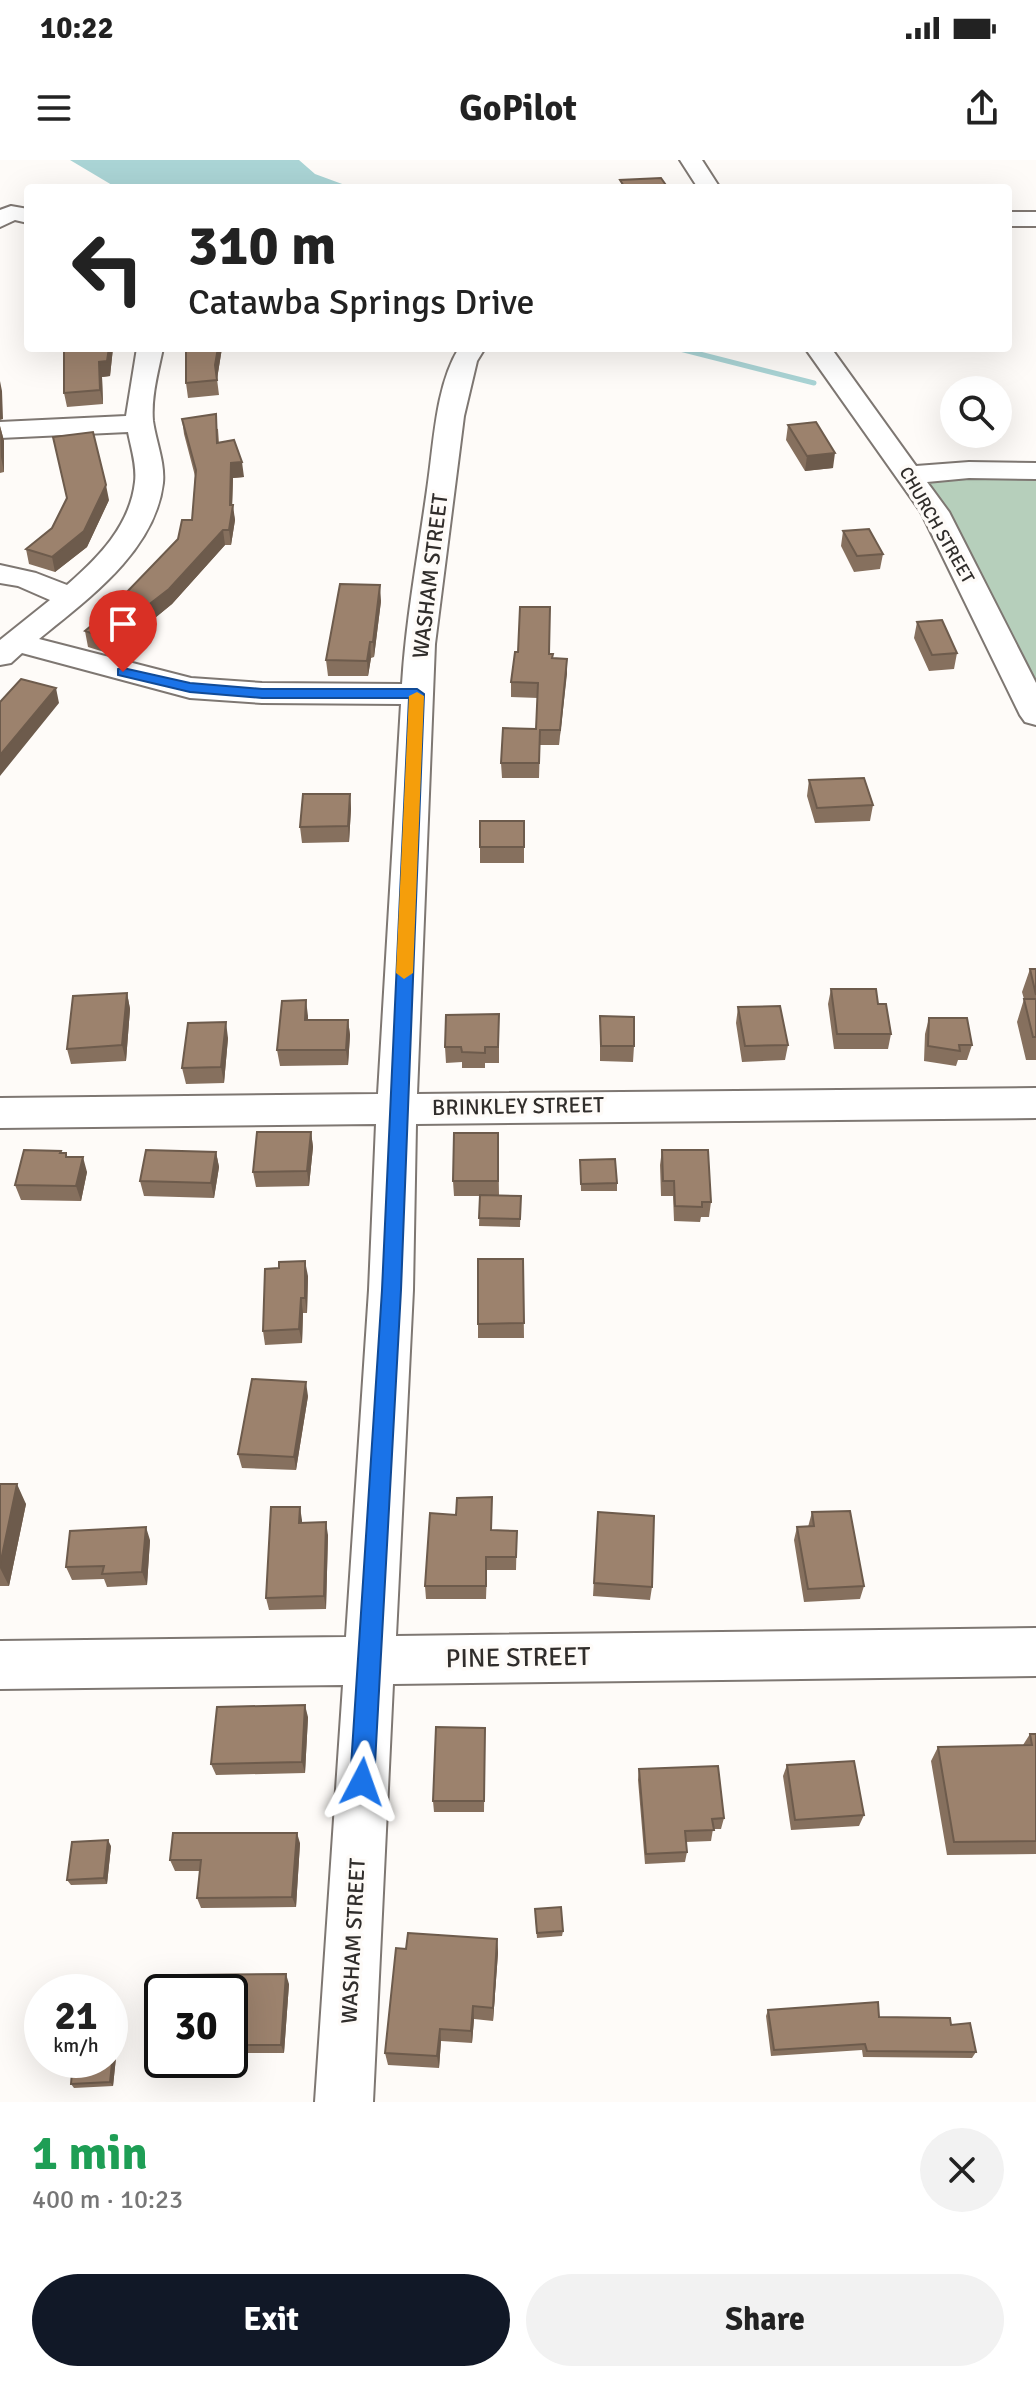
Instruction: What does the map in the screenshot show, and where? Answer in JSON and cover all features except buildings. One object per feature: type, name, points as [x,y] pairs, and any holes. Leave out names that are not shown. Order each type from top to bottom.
[{"type":"street","points":[[691,160],[706,184]]},
{"type":"street","points":[[1012,219],[1036,219]]},
{"type":"street","points":[[7,649],[104,566],[127,539],[143,512],[149,483],[148,459],[140,423],[149,352]]},
{"type":"street","name":"WASHAM STREET","points":[[344,2102],[391,1290],[417,694],[432,539],[449,447],[451,416],[464,361],[470,352]]},
{"type":"street","name":"CHURCH STREET","points":[[821,352],[910,475],[955,550],[1036,715]]},
{"type":"street","points":[[0,430],[140,423]]},
{"type":"street","points":[[910,475],[969,470],[1036,471]]},
{"type":"street","points":[[0,574],[26,579],[69,597]]},
{"type":"street","points":[[7,649],[190,688],[262,693],[417,694]]},
{"type":"street","name":"BRINKLEY STREET","points":[[0,1113],[1036,1103]]},
{"type":"street","name":"PINE STREET","points":[[0,1665],[1036,1652]]},
{"type":"green space","points":[[1036,471],[1036,708],[911,475]]},
{"type":"water","points":[[70,160],[299,160],[315,174],[342,184],[110,184]]},
{"type":"waterway","points":[[692,352],[814,383]]},
{"type":"slow traffic","points":[[404,973],[417,696]]},
{"type":"route","points":[[123,672],[190,688],[262,693],[417,694],[395,1143],[391,1290],[362,1782]]}]
